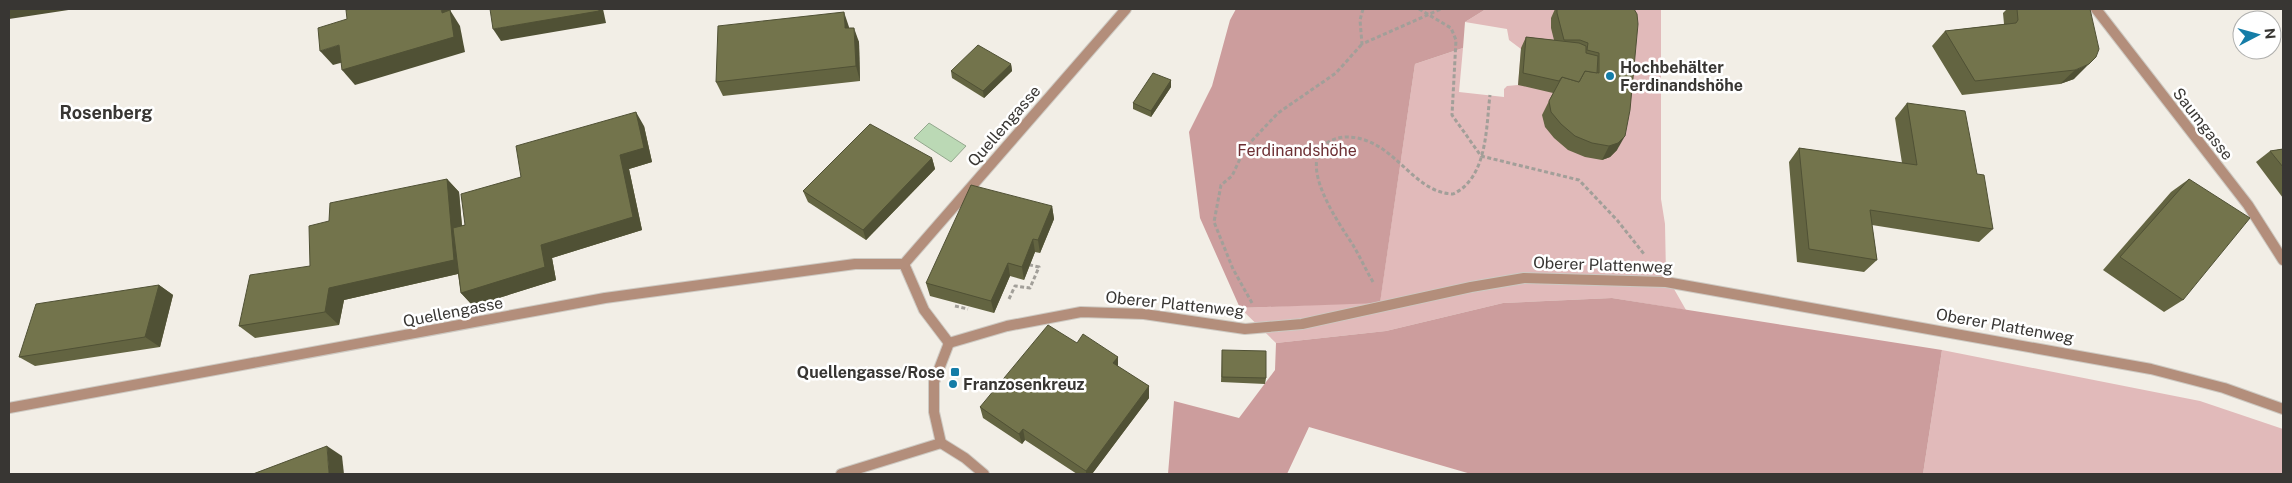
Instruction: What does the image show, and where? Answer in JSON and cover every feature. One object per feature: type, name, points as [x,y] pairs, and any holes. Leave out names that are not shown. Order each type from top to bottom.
[{"type":"street","name":"Quellengasse","points":[[9,408],[605,298],[855,264],[904,264],[1126,9]]},
{"type":"street","name":"Saumgasse","points":[[2096,9],[2248,205],[2283,260]]},
{"type":"street","points":[[904,264],[924,310],[949,344],[934,382],[934,412],[941,443],[965,458],[984,474]]},
{"type":"street","name":"Oberer Plattenweg","points":[[949,344],[1007,326],[1081,312],[1144,314],[1245,329],[1302,324],[1388,307],[1471,287],[1524,278],[1666,282],[2151,369],[2224,388],[2283,409]]},
{"type":"street","points":[[841,474],[941,443]]},
{"type":"path","points":[[1362,44],[1360,20],[1363,9]]},
{"type":"path","points":[[1420,9],[1451,28],[1456,40],[1452,115],[1481,156],[1579,180],[1617,220],[1666,282]]},
{"type":"path","points":[[1260,328],[1255,308],[1233,269],[1214,222],[1221,185],[1232,176],[1244,148],[1278,113],[1336,73],[1362,44],[1442,9]]},
{"type":"path","points":[[1388,307],[1358,254],[1336,223],[1326,203],[1320,185],[1316,156],[1324,144],[1336,138],[1348,136],[1368,140],[1383,148],[1437,192],[1452,195],[1462,190],[1481,156],[1490,95]]},
{"type":"path","points":[[1007,302],[1015,286],[1030,288],[1039,267],[1030,265]]},
{"type":"path","points":[[918,296],[971,310]]},
{"type":"shaded area","points":[[1486,9],[1661,9],[1661,199],[1665,224],[1666,275],[1686,310],[1612,298],[1503,303],[1386,331],[1276,343],[1240,308],[1380,302],[1415,64],[1463,48],[1459,92],[1504,97],[1504,89],[1507,86],[1518,85],[1521,49],[1509,40],[1507,29],[1465,22]]},
{"type":"shaded area","points":[[929,123],[966,146],[951,162],[914,138]]},
{"type":"shaded area","points":[[1942,350],[2200,401],[2283,429],[2283,474],[1923,474]]},
{"type":"green space","name":"Ferdinandshöhe","points":[[1236,9],[1486,9],[1465,22],[1463,48],[1415,64],[1380,303],[1240,308],[1200,218],[1189,132],[1212,86],[1230,20]]},
{"type":"green space","points":[[1612,298],[1942,350],[1923,474],[1471,474],[1309,427],[1287,474],[1168,474],[1174,401],[1239,418],[1275,370],[1276,343],[1386,331],[1503,303]]},
{"type":"building","points":[[441,9],[442,13],[450,10],[454,37],[342,70],[339,45],[320,51],[318,28],[347,19],[346,10]]},
{"type":"building","points":[[490,9],[599,9],[599,11],[493,29]]},
{"type":"building","name":"Hochbehälter Ferdinandshöhe","points":[[1557,9],[1634,9],[1637,14],[1638,24],[1630,110],[1625,136],[1618,143],[1609,146],[1592,143],[1575,136],[1551,112],[1549,101],[1562,77],[1579,82],[1585,71],[1599,73],[1599,53],[1587,50],[1588,43],[1580,40],[1564,40]]},
{"type":"building","points":[[2017,9],[2090,9],[2099,49],[2096,57],[2089,64],[2075,70],[1975,81],[1945,31],[2016,23],[2018,20]]},
{"type":"building","points":[[844,12],[845,28],[854,28],[856,66],[716,82],[718,26]]},
{"type":"building","points":[[1526,37],[1579,43],[1586,46],[1586,53],[1598,56],[1597,73],[1585,71],[1579,82],[1562,77],[1559,81],[1523,73]]},
{"type":"building","points":[[978,45],[1011,64],[983,91],[951,71]]},
{"type":"building","points":[[1153,73],[1171,80],[1151,111],[1133,103]]},
{"type":"building","points":[[1907,103],[1965,111],[1977,174],[1984,175],[1993,229],[1870,210],[1877,260],[1809,249],[1799,148],[1917,165]]},
{"type":"building","points":[[636,112],[644,148],[620,155],[633,217],[541,245],[545,267],[461,293],[453,228],[465,225],[461,194],[521,177],[516,146]]},
{"type":"building","points":[[870,124],[932,158],[863,230],[803,191]]},
{"type":"building","points":[[2283,149],[2283,167],[2270,151]]},
{"type":"building","points":[[447,179],[454,260],[329,288],[325,312],[239,326],[250,275],[310,266],[309,226],[329,221],[330,203]]},
{"type":"building","points":[[2189,179],[2250,218],[2183,300],[2120,257]]},
{"type":"building","points":[[971,185],[1052,206],[1038,240],[1033,239],[1022,267],[1008,263],[991,301],[926,283]]},
{"type":"building","points":[[159,285],[145,337],[19,357],[36,304]]},
{"type":"building","points":[[1048,325],[1077,343],[1083,334],[1118,357],[1113,363],[1149,386],[1086,471],[1023,429],[1019,434],[980,407]]},
{"type":"building","points":[[1222,350],[1266,351],[1266,378],[1222,377]]},
{"type":"building","points":[[327,446],[329,474],[253,474]]},
{"type":"place","name":"Hochbehälter Ferdinandshöhe","points":[[1610,76]]},
{"type":"place","name":"Quellengasse/Rose","points":[[955,372]]},
{"type":"place","name":"Franzosenkreuz","points":[[953,384]]},
{"type":"district","name":"Rosenberg","points":[[106,112]]}]
